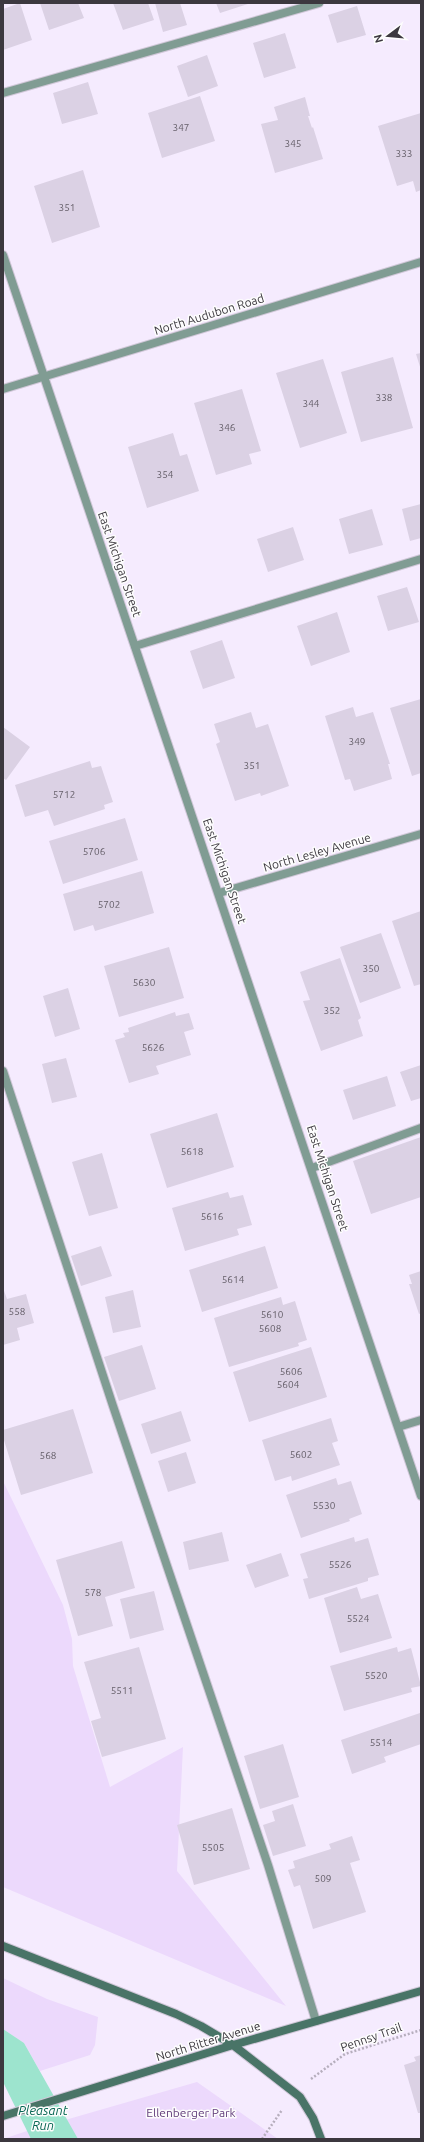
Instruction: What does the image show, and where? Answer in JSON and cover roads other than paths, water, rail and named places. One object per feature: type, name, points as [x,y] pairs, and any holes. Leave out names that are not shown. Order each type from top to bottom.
[{"type":"street","points":[[3,93],[319,3]]},
{"type":"street","name":"East Michigan Street","points":[[3,255],[312,1168],[421,1496]]},
{"type":"street","name":"North Audubon Road","points":[[3,389],[421,262]]},
{"type":"street","points":[[135,646],[421,559]]},
{"type":"street","name":"North Lesley Avenue","points":[[219,893],[421,834]]},
{"type":"street","points":[[3,1071],[115,1414],[268,1865],[316,2021]]},
{"type":"street","points":[[312,1168],[421,1128]]},
{"type":"street","points":[[398,1427],[421,1420]]},
{"type":"street","points":[[3,1946],[176,2014],[201,2026],[233,2045],[300,2097],[313,2118],[321,2139]]},
{"type":"street","name":"North Ritter Avenue","points":[[3,2116],[233,2045],[421,1991]]},
{"type":"water","name":"Pleasant Run","points":[[3,2029],[24,2043],[78,2139],[31,2139],[3,2082]]},
{"type":"park label","name":"Ellenberger Park","points":[[191,2112]]}]
